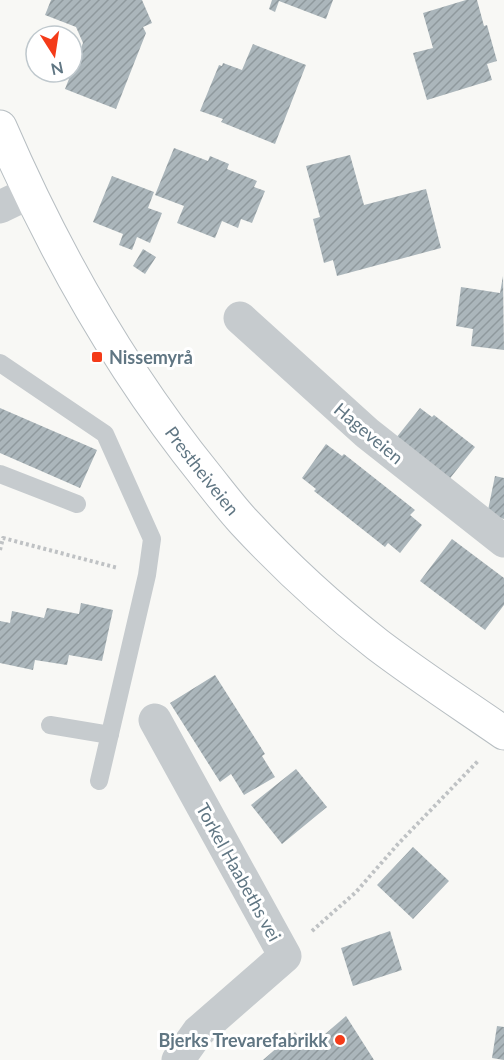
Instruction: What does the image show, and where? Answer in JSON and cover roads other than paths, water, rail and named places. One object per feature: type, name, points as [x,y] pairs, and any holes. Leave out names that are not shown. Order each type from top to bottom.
[{"type":"street","name":"Prestheiveien","points":[[0,127],[29,193],[77,285],[126,366],[183,447],[243,522],[308,584],[377,644],[504,733]]},
{"type":"street","points":[[0,207],[29,193]]},
{"type":"street","name":"Hageveien","points":[[240,318],[367,433],[504,541]]},
{"type":"street","name":"Torkel Haabeths vei","points":[[155,720],[285,956],[198,1032],[178,1060]]},
{"type":"lane","points":[[0,363],[105,434],[152,539],[147,575],[99,782]]},
{"type":"lane","points":[[0,474],[76,504]]},
{"type":"lane","points":[[50,726],[110,735]]},
{"type":"place","name":"Nissemyrå","points":[[97,357]]},
{"type":"place","name":"Bjerks Trevarefabrikk","points":[[340,1040]]}]
